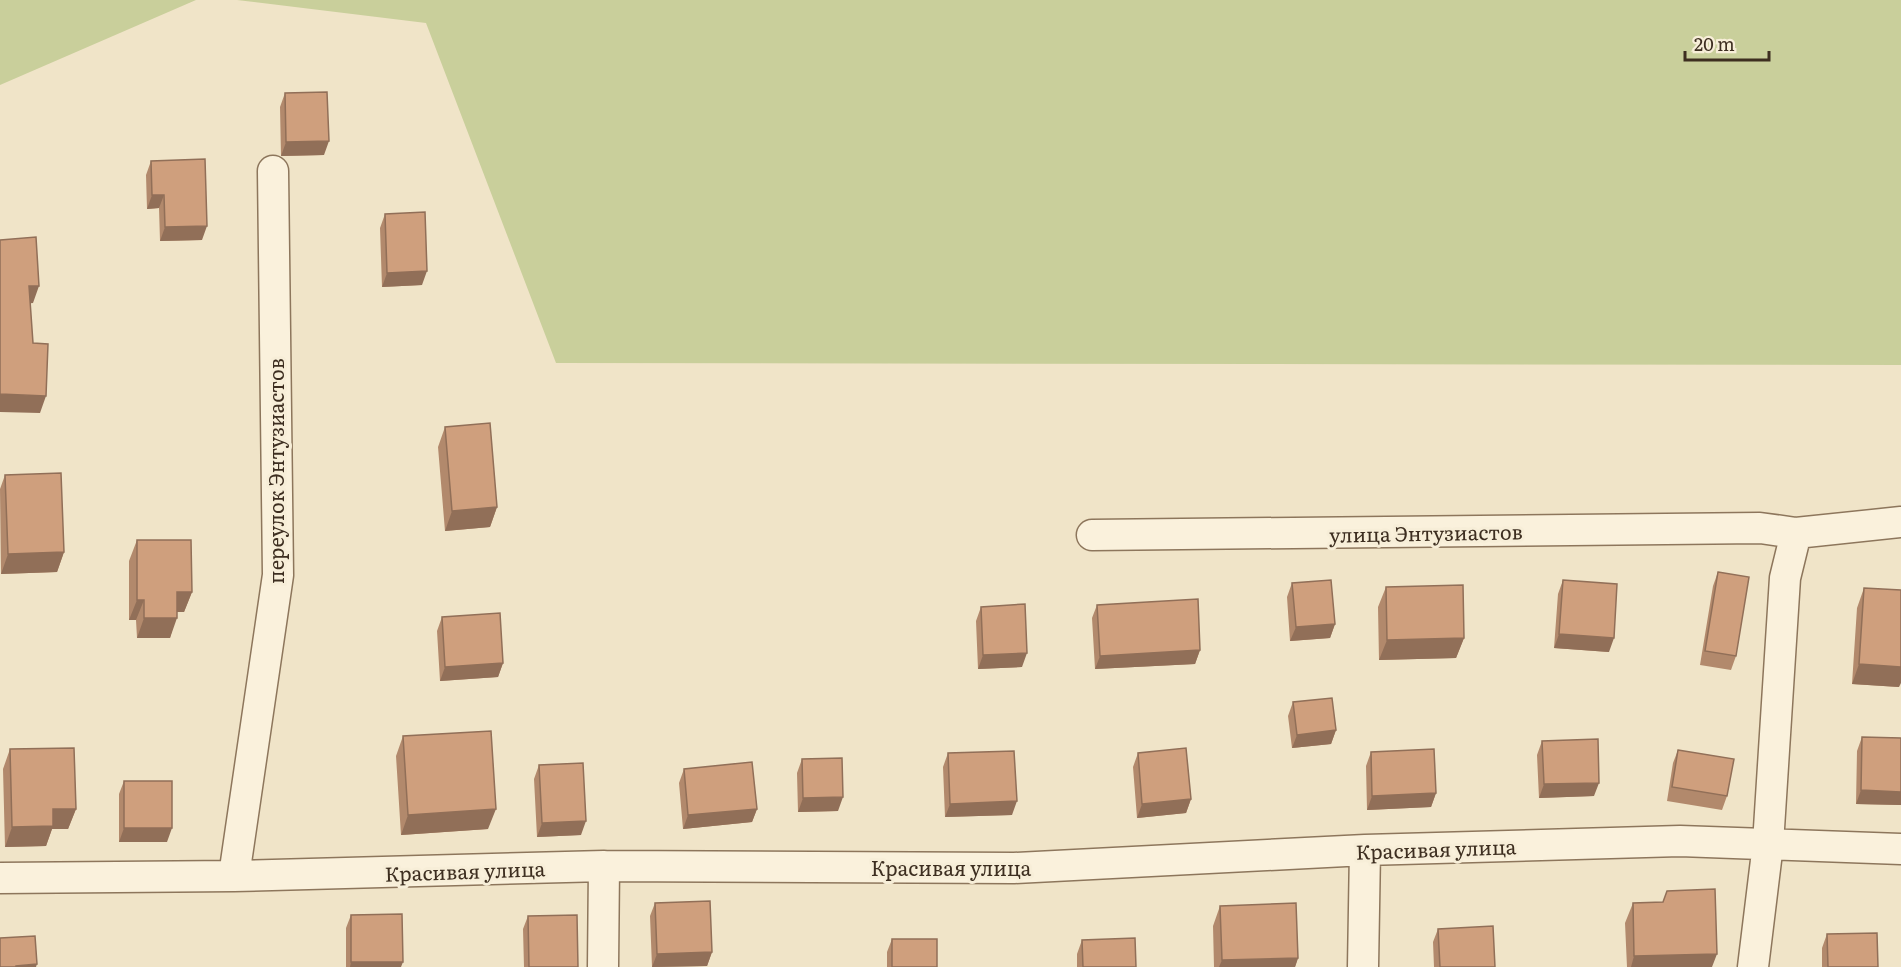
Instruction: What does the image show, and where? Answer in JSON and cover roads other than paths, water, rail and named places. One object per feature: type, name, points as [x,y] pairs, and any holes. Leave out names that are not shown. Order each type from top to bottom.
[{"type":"street","name":"переулок Энтузиастов","points":[[234,876],[278,575],[273,171]]},
{"type":"street","points":[[1753,967],[1768,844],[1785,578],[1796,533],[1901,522]]},
{"type":"street","name":"улица Энтузиастов","points":[[1092,535],[1760,528],[1796,533]]},
{"type":"street","name":"Красивая улица","points":[[0,878],[234,876],[604,866],[1014,868],[1365,850],[1680,841],[1901,849]]},
{"type":"street","points":[[1363,967],[1365,850]]},
{"type":"street","points":[[603,967],[604,866]]}]
